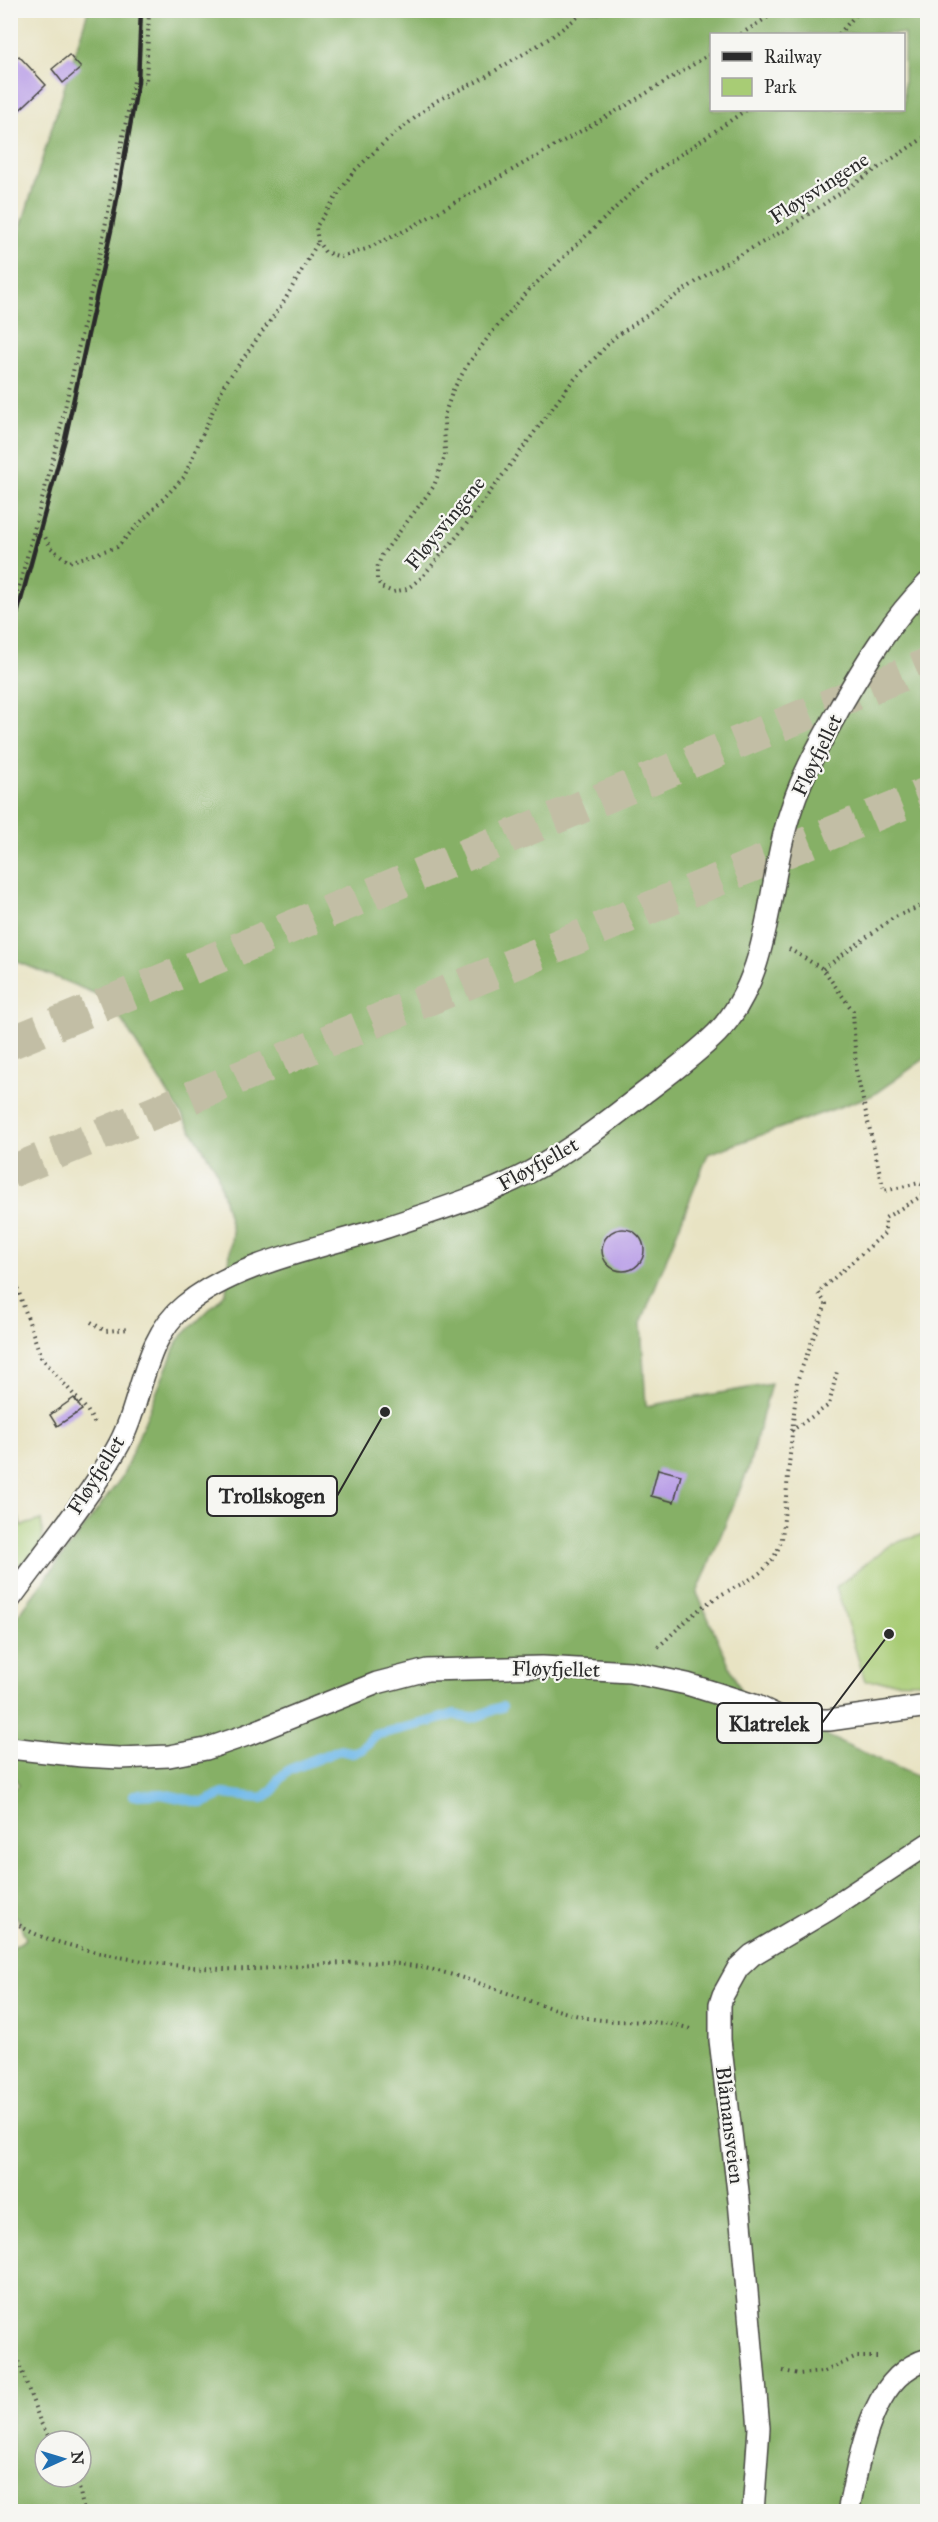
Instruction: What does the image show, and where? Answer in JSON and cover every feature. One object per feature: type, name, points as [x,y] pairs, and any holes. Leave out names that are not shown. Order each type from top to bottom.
[{"type":"lane","name":"Fløyfjellet","points":[[10,1599],[118,1447],[144,1372],[165,1328],[180,1308],[212,1285],[256,1267],[350,1239],[487,1192],[528,1173],[572,1148],[678,1067],[720,1030],[746,992],[763,934],[779,849],[792,806],[810,762],[882,635],[927,584]]},
{"type":"lane","name":"Fløyfjellet","points":[[10,1748],[82,1756],[169,1756],[206,1749],[377,1683],[427,1670],[542,1667],[630,1672],[687,1684],[757,1706],[778,1716],[802,1720],[829,1720],[927,1706]]},
{"type":"lane","name":"Blåmansveien","points":[[753,2511],[759,2428],[740,2200],[720,2040],[720,2004],[738,1968],[745,1962],[927,1845]]},
{"type":"lane","points":[[848,2511],[867,2434],[880,2402],[890,2383],[903,2370],[922,2361]]},
{"type":"path","points":[[10,621],[58,439],[101,247],[134,81],[146,83],[149,10]]},
{"type":"path","points":[[587,10],[523,54],[478,81],[436,101],[386,141],[353,172],[316,227],[318,242],[325,252],[341,257],[366,249],[408,229],[627,105],[710,53]]},
{"type":"path","points":[[743,33],[779,10]]},
{"type":"path","points":[[840,33],[860,10]]},
{"type":"path","name":"Fløysvingene","points":[[745,111],[649,176],[529,290],[468,364],[453,390],[444,416],[445,455],[434,486],[382,555],[377,568],[377,579],[381,587],[393,592],[407,589],[421,578],[459,534],[571,383],[615,337],[718,267],[783,231],[927,135]]},
{"type":"path","points":[[34,534],[45,537],[51,548],[69,562],[117,548],[184,477],[224,385],[283,303],[318,242]]},
{"type":"path","points":[[823,969],[893,918],[927,903]]},
{"type":"path","points":[[630,1672],[709,1601],[764,1571],[776,1558],[782,1539],[797,1381],[826,1304],[818,1292],[885,1233],[885,1218],[927,1190],[919,1183],[884,1191],[856,1070],[853,1011],[823,969],[763,934]]},
{"type":"path","points":[[10,1279],[17,1287],[41,1357],[87,1410],[104,1437],[118,1447]]},
{"type":"path","points":[[91,1322],[105,1331],[151,1326],[165,1328]]},
{"type":"path","points":[[791,1431],[829,1405],[837,1371]]},
{"type":"path","points":[[10,1918],[22,1928],[38,1936],[113,1957],[224,1969],[387,1963],[457,1974],[582,2017],[614,2023],[682,2026],[720,2040]]},
{"type":"path","points":[[10,2339],[44,2429]]},
{"type":"path","points":[[754,2374],[775,2370],[800,2374],[823,2372],[857,2357],[922,2361]]},
{"type":"path","points":[[79,2489],[84,2511]]},
{"type":"green space","points":[[88,11],[927,11],[927,1057],[873,1095],[708,1154],[641,1323],[646,1406],[771,1384],[748,1470],[697,1593],[744,1698],[927,1781],[927,2511],[11,2511],[10,1949],[26,1939],[17,1917],[10,1915],[11,1791],[19,1785],[11,1772],[10,1626],[122,1477],[178,1340],[226,1293],[232,1231],[216,1169],[108,999],[11,959],[11,246],[17,240]]},
{"type":"green space","points":[[10,1487],[21,1526],[41,1520],[43,1533],[41,1544],[34,1553],[12,1569]]},
{"type":"green space","points":[[927,1533],[927,1682],[865,1681],[836,1587],[891,1544]]},
{"type":"building","points":[[69,55],[81,68],[63,83],[52,69]]},
{"type":"building","points":[[19,56],[46,85],[10,119],[10,65]]},
{"type":"building","points":[[623,1229],[638,1235],[644,1250],[638,1265],[623,1271],[608,1265],[602,1250],[608,1235]]},
{"type":"building","points":[[74,1398],[82,1410],[57,1426],[50,1415]]},
{"type":"building","points":[[658,1469],[681,1475],[674,1502],[651,1496]]},
{"type":"waterway","points":[[134,1795],[162,1794],[203,1803],[223,1794],[262,1798],[273,1791],[279,1779],[289,1770],[339,1750],[353,1753],[362,1749],[375,1735],[455,1714],[468,1718],[479,1716],[502,1707]]},
{"type":"tunnel","points":[[10,1043],[928,664]]},
{"type":"tunnel","points":[[10,1172],[928,793]]},
{"type":"railway","points":[[10,640],[65,439],[112,226],[138,82],[141,10]]},
{"type":"place","name":"Trollskogen","points":[[385,1412]]},
{"type":"place","name":"Klatrelek","points":[[889,1634]]}]
